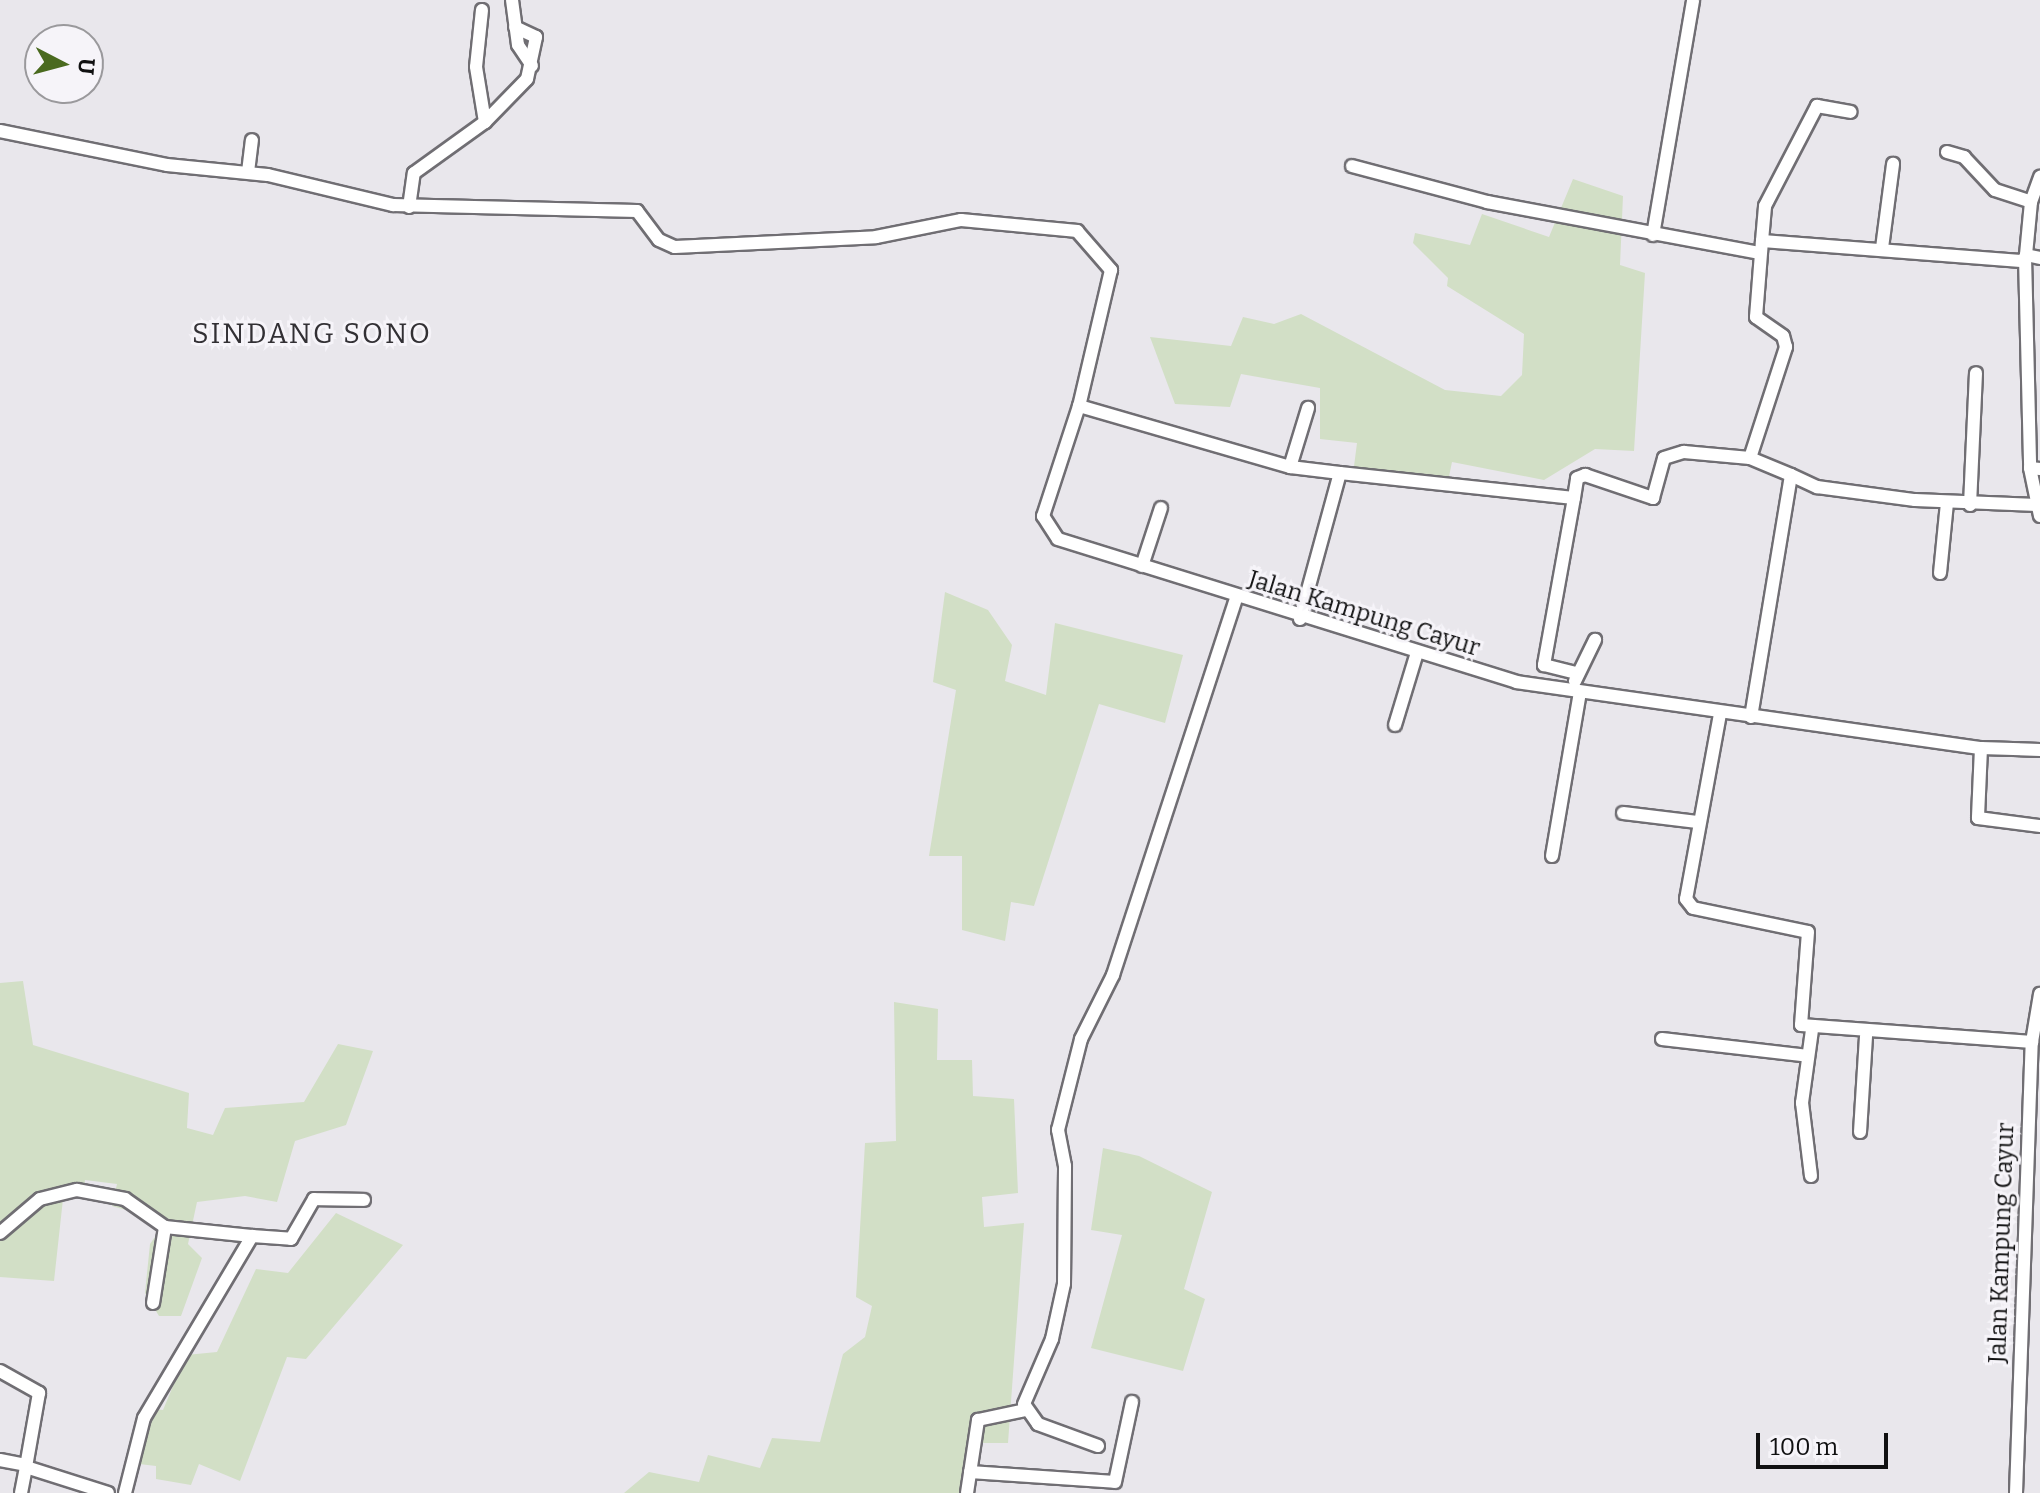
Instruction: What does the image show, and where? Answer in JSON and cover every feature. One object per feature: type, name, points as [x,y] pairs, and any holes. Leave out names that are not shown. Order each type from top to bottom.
[{"type":"street","points":[[512,0],[515,27],[532,66]]},
{"type":"street","points":[[1653,235],[1693,0]]},
{"type":"street","points":[[482,10],[476,67],[485,122]]},
{"type":"street","points":[[409,207],[414,173],[485,122],[532,66],[535,34],[515,27]]},
{"type":"street","points":[[1750,458],[1786,347],[1780,333],[1757,322],[1765,206],[1817,106],[1850,112]]},
{"type":"street","points":[[0,131],[167,165],[248,172],[409,207],[637,211],[664,245],[691,248],[876,237],[961,220],[1084,234],[1109,265],[1079,406],[1290,467],[1574,498]]},
{"type":"street","points":[[248,172],[252,140]]},
{"type":"street","points":[[1947,152],[1964,157],[1995,190],[2031,202]]},
{"type":"street","points":[[1882,248],[1893,164]]},
{"type":"street","points":[[1352,166],[1653,235],[1761,247],[1882,248],[2040,258]]},
{"type":"street","points":[[1575,673],[1544,665],[1577,478],[1585,475],[1653,498],[1671,454],[1750,458],[1817,487],[2039,511],[2024,258],[2031,202],[2040,177]]},
{"type":"street","points":[[1970,505],[1976,373]]},
{"type":"street","name":"Jalan Kampung Cayur","points":[[1079,406],[1061,459],[1046,528],[1142,566],[1416,656],[1577,693],[1981,748],[2040,750]]},
{"type":"street","points":[[1290,467],[1308,408]]},
{"type":"street","points":[[1300,619],[1340,473]]},
{"type":"street","points":[[1751,717],[1791,475]]},
{"type":"street","points":[[1940,573],[1947,503]]},
{"type":"street","points":[[1142,566],[1161,508]]},
{"type":"street","points":[[1025,1410],[1025,1387],[1048,1350],[1064,1284],[1065,1166],[1056,1141],[1063,1105],[1236,599]]},
{"type":"street","points":[[1552,856],[1577,693],[1575,673],[1595,640]]},
{"type":"street","points":[[1395,725],[1416,656]]},
{"type":"street","points":[[1720,714],[1697,822],[1688,903],[1808,932],[1798,1018],[1812,1030],[1866,1036],[2032,1042]]},
{"type":"street","points":[[1981,748],[1978,818],[2040,826]]},
{"type":"street","points":[[1623,813],[1697,822]]},
{"type":"street","name":"Jalan Kampung Cayur","points":[[2016,1493],[2032,1042],[2040,994]]},
{"type":"street","points":[[1811,1176],[1802,1103],[1812,1030]]},
{"type":"street","points":[[1860,1132],[1866,1036]]},
{"type":"street","points":[[1662,1039],[1808,1056]]},
{"type":"street","points":[[0,1233],[40,1199],[77,1190],[125,1199],[165,1227],[291,1239],[314,1199],[364,1200]]},
{"type":"street","points":[[153,1303],[165,1227]]},
{"type":"street","points":[[125,1493],[144,1418],[252,1236]]},
{"type":"street","points":[[0,1371],[39,1393],[21,1493]]},
{"type":"street","points":[[970,1472],[1115,1482],[1132,1402]]},
{"type":"street","points":[[1025,1410],[1049,1430],[1098,1446]]},
{"type":"street","points":[[967,1493],[978,1420],[1025,1410]]},
{"type":"street","points":[[0,1460],[108,1493]]},
{"type":"green space","points":[[1573,179],[1623,196],[1620,265],[1645,273],[1634,451],[1595,449],[1544,480],[1452,462],[1446,491],[1353,474],[1357,443],[1320,439],[1320,388],[1241,374],[1230,407],[1175,404],[1150,337],[1231,346],[1243,317],[1274,324],[1301,314],[1445,390],[1501,396],[1522,375],[1524,334],[1447,286],[1448,278],[1413,243],[1415,233],[1470,245],[1482,214],[1549,237]]},
{"type":"green space","points":[[945,592],[988,610],[1012,645],[1005,681],[1046,695],[1055,623],[1183,655],[1165,723],[1099,704],[1034,906],[1011,902],[1005,941],[962,930],[962,856],[929,856],[956,690],[933,682]]},
{"type":"green space","points":[[23,981],[33,1045],[189,1093],[187,1128],[213,1135],[225,1108],[304,1102],[338,1044],[373,1051],[346,1125],[295,1141],[277,1202],[245,1196],[197,1202],[188,1244],[202,1258],[181,1316],[159,1316],[145,1293],[150,1244],[167,1220],[141,1200],[133,1212],[112,1206],[117,1184],[85,1180],[83,1196],[63,1199],[54,1281],[0,1277],[0,983]]},
{"type":"green space","points":[[894,1002],[938,1009],[937,1060],[972,1060],[973,1096],[1014,1099],[1018,1193],[982,1197],[984,1227],[1024,1223],[1008,1443],[973,1443],[961,1493],[624,1493],[649,1472],[699,1482],[708,1455],[760,1468],[772,1438],[820,1442],[843,1354],[865,1337],[872,1306],[856,1297],[865,1143],[896,1141]]},
{"type":"green space","points":[[1103,1148],[1139,1156],[1212,1192],[1184,1289],[1205,1299],[1183,1371],[1091,1348],[1122,1235],[1091,1230]]},
{"type":"green space","points":[[336,1213],[403,1245],[306,1359],[287,1357],[240,1481],[199,1464],[191,1485],[156,1479],[156,1466],[131,1463],[144,1408],[163,1410],[186,1355],[217,1352],[256,1269],[288,1273]]},
{"type":"district","name":"SINDANG SONO","points":[[312,334]]}]
